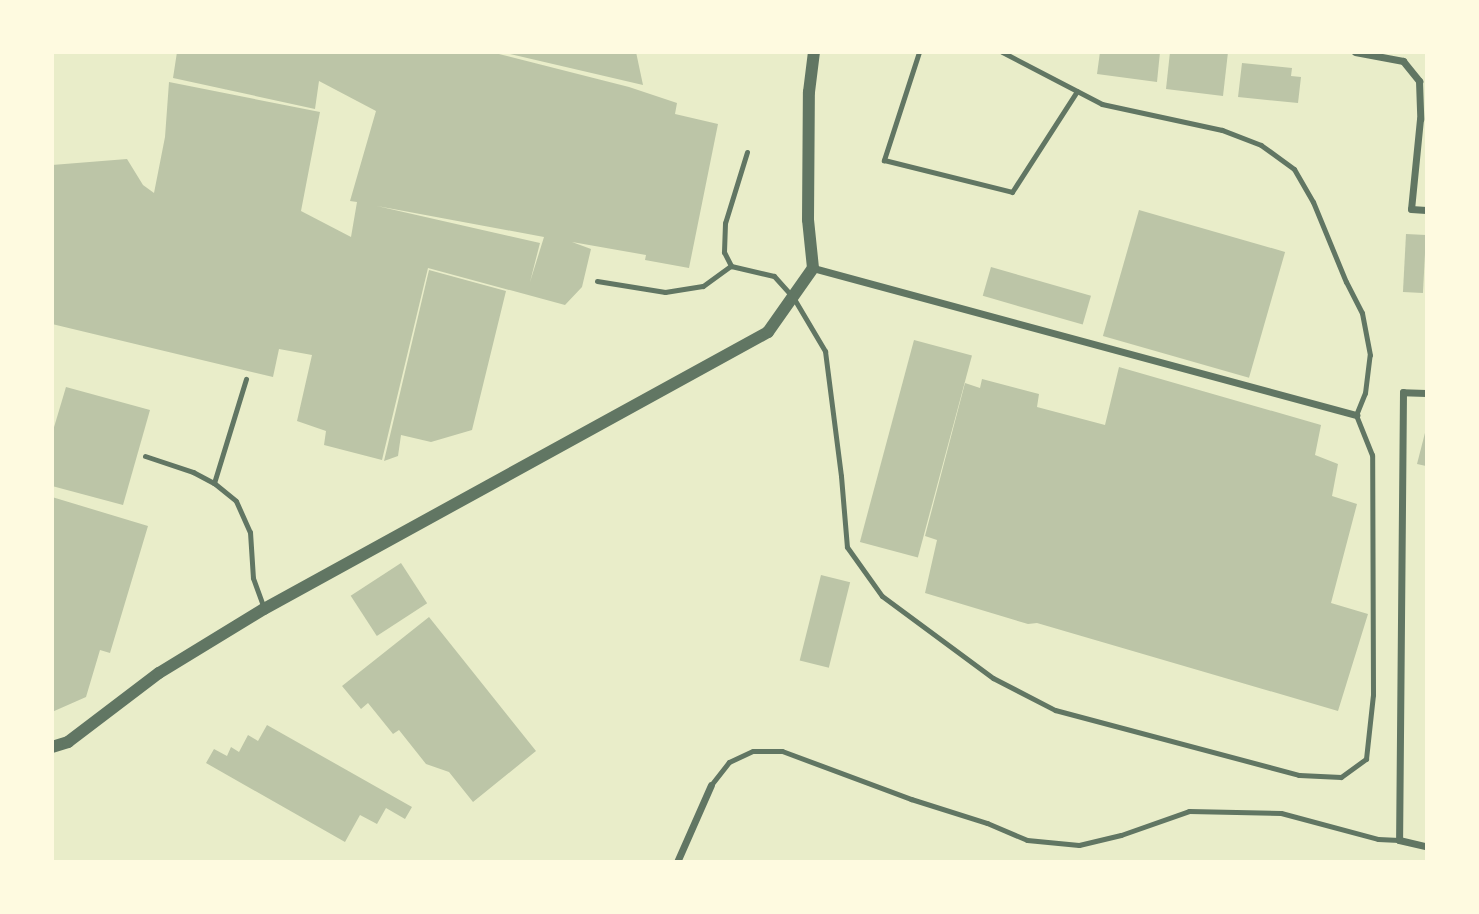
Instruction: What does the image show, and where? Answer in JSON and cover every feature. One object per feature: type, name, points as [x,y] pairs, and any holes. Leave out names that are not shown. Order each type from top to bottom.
[{"type":"street","points":[[52,747],[68,742],[159,673],[264,609],[768,332],[813,268],[808,220],[808,92],[814,52]]},
{"type":"street","points":[[1355,52],[1403,61],[1419,81],[1420,119],[1411,209],[1426,210]]},
{"type":"street","points":[[813,268],[1356,415]]},
{"type":"street","points":[[1426,393],[1403,393],[1399,840],[1426,846]]},
{"type":"street","points":[[677,862],[711,785]]},
{"type":"lane","points":[[919,52],[884,160],[986,186],[1012,192],[1077,91]]},
{"type":"lane","points":[[597,281],[665,292],[703,286],[730,267],[774,276],[793,297],[825,351],[846,547],[882,596],[993,678],[1055,710],[1299,775],[1340,777],[1367,759],[1373,695],[1372,456],[1356,415],[1365,393],[1370,355],[1362,313],[1346,282],[1313,202],[1294,169],[1261,145],[1222,130],[1102,104],[1002,52]]},
{"type":"lane","points":[[730,267],[724,251],[725,223],[747,152]]},
{"type":"lane","points":[[214,483],[246,379]]},
{"type":"lane","points":[[145,456],[193,472],[214,483],[236,501],[250,532],[253,578],[264,609]]},
{"type":"lane","points":[[711,785],[729,762],[754,751],[782,751],[911,799],[987,823],[1027,840],[1079,845],[1121,835],[1189,811],[1223,811],[1281,813],[1378,839],[1399,840]]},
{"type":"building","points":[[177,52],[491,52],[629,87],[677,103],[675,114],[718,124],[689,268],[645,260],[646,255],[572,242],[591,249],[582,287],[565,305],[428,268],[382,460],[324,445],[326,431],[297,421],[312,355],[279,349],[273,377],[52,324],[52,165],[127,159],[143,185],[154,193],[165,137],[169,82],[320,112],[301,211],[351,237],[357,202],[350,201],[376,111],[319,81],[315,109],[173,78]],"holes":[[[377,206],[544,237],[530,282],[540,243]]]},
{"type":"building","points":[[636,52],[643,85],[510,54]]},
{"type":"building","points":[[1100,52],[1160,52],[1157,82],[1097,74]]},
{"type":"building","points":[[1170,52],[1228,52],[1223,96],[1166,89]]},
{"type":"building","points":[[1242,63],[1292,68],[1291,76],[1301,77],[1298,103],[1238,97]]},
{"type":"building","points":[[1139,210],[1285,252],[1249,378],[1103,336]]},
{"type":"building","points":[[1406,234],[1426,235],[1423,293],[1403,292]]},
{"type":"building","points":[[991,267],[1091,296],[1083,325],[983,296]]},
{"type":"building","points":[[429,270],[506,291],[472,430],[431,442],[401,435],[398,456],[384,461]]},
{"type":"building","points":[[914,340],[972,356],[918,557],[860,542]]},
{"type":"building","points":[[1119,367],[1321,425],[1315,455],[1338,464],[1332,496],[1357,504],[1331,603],[1368,614],[1338,711],[925,593],[937,540],[925,536],[965,383],[980,388],[982,379],[1039,394],[1037,407],[1105,425]]},
{"type":"building","points":[[66,387],[150,410],[123,505],[52,486],[52,434]]},
{"type":"building","points":[[1426,429],[1426,466],[1417,464]]},
{"type":"building","points":[[52,497],[148,526],[110,653],[100,650],[86,697],[52,712]]},
{"type":"building","points":[[401,563],[427,603],[377,636],[351,596]]},
{"type":"building","points":[[821,575],[850,582],[829,668],[800,660]]},
{"type":"building","points":[[429,617],[536,751],[473,802],[449,772],[426,764],[399,730],[393,734],[368,703],[361,709],[342,686]]},
{"type":"building","points":[[267,725],[412,807],[405,819],[386,808],[377,824],[360,815],[345,842],[206,763],[214,749],[227,756],[231,747],[239,752],[248,735],[258,741]]}]
